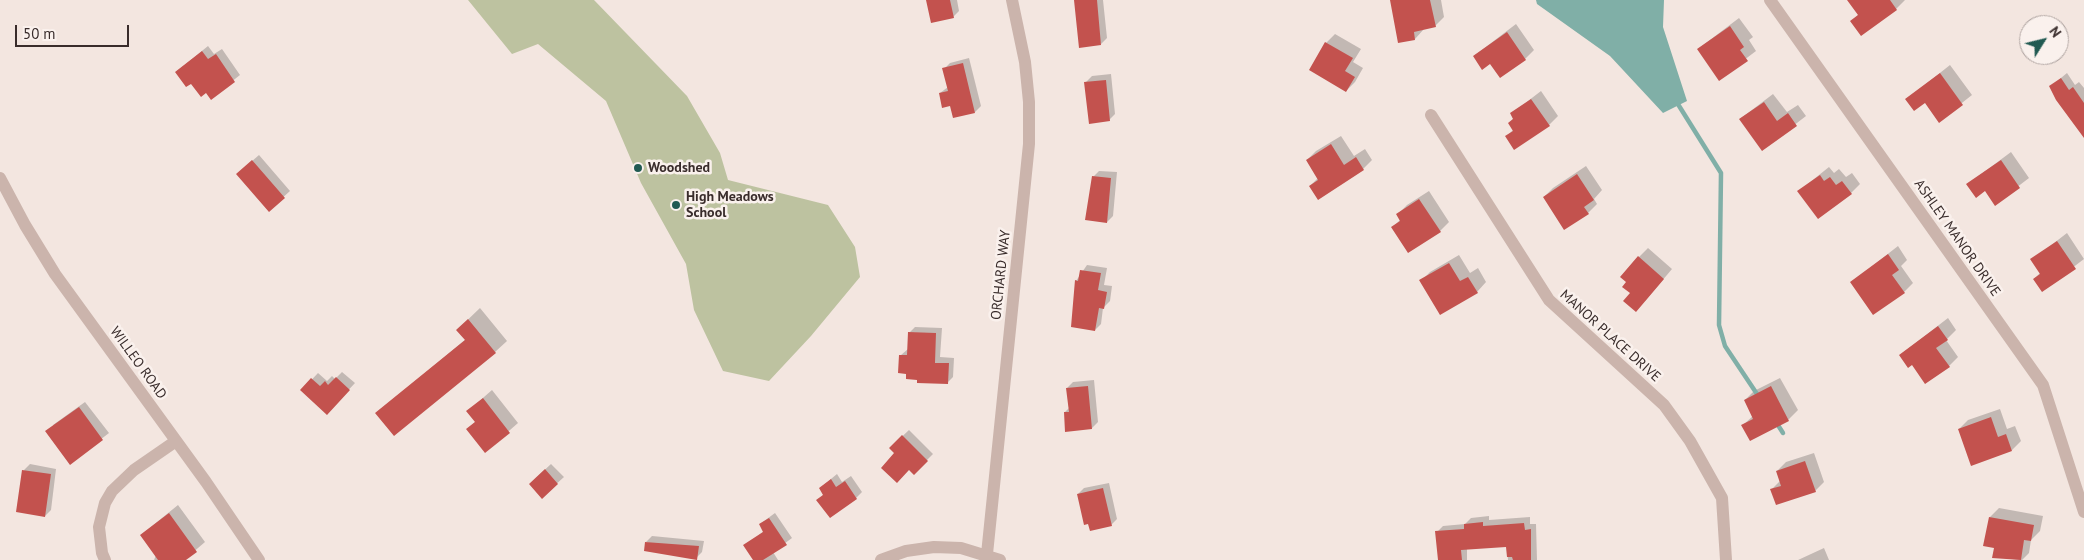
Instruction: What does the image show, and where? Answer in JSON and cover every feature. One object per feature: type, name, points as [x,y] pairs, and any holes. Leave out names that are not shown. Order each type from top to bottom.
[{"type":"street","name":"ORCHARD WAY","points":[[987,554],[1029,144],[1029,102],[1025,62],[1012,0]]},
{"type":"street","name":"ASHLEY MANOR DRIVE","points":[[1770,0],[2042,385],[2084,512]]},
{"type":"street","name":"MANOR PLACE DRIVE","points":[[1431,115],[1549,300],[1664,405],[1690,441],[1722,498],[1726,560]]},
{"type":"street","name":"WILLEO ROAD","points":[[0,178],[25,225],[55,274],[176,441],[259,560]]},
{"type":"street","points":[[105,560],[100,546],[99,527],[105,503],[112,491],[134,470],[176,441]]},
{"type":"street","points":[[881,560],[906,552],[934,548],[962,548],[987,554],[1000,560]]},
{"type":"green space","points":[[468,0],[594,0],[687,96],[720,153],[728,180],[828,205],[855,247],[860,277],[811,336],[769,381],[723,371],[694,310],[686,264],[641,183],[606,101],[538,44],[512,54]]},
{"type":"water","points":[[1536,0],[1664,0],[1663,27],[1687,101],[1663,113],[1610,56],[1537,4]]},
{"type":"building","points":[[926,0],[950,0],[954,18],[931,23]]},
{"type":"building","points":[[1074,0],[1097,0],[1101,45],[1079,48]]},
{"type":"building","points":[[1390,0],[1430,0],[1436,27],[1414,32],[1415,40],[1398,43]]},
{"type":"building","points":[[1847,0],[1890,0],[1897,10],[1861,36],[1850,21],[1858,15]]},
{"type":"building","points":[[1730,26],[1744,47],[1740,50],[1748,61],[1719,81],[1697,49]]},
{"type":"building","points":[[1507,32],[1526,60],[1500,78],[1490,64],[1482,70],[1473,56]]},
{"type":"building","points":[[1325,42],[1353,58],[1345,71],[1355,77],[1346,92],[1309,70]]},
{"type":"building","points":[[202,51],[208,59],[216,54],[235,82],[211,100],[206,93],[201,97],[191,84],[186,87],[175,72]]},
{"type":"building","points":[[963,63],[975,113],[953,118],[950,106],[942,108],[939,93],[948,91],[942,68]]},
{"type":"building","points":[[1940,73],[1963,105],[1939,123],[1925,103],[1914,111],[1905,99]]},
{"type":"building","points":[[2061,78],[2069,90],[2073,87],[2084,103],[2084,138],[2056,100],[2049,86]]},
{"type":"building","points":[[1106,80],[1110,121],[1089,124],[1084,82]]},
{"type":"building","points":[[1531,99],[1550,126],[1514,150],[1505,136],[1513,131],[1508,123],[1513,119],[1510,113]]},
{"type":"building","points":[[1764,102],[1777,121],[1788,113],[1797,126],[1762,151],[1739,119]]},
{"type":"building","points":[[1331,144],[1344,165],[1356,157],[1364,170],[1318,200],[1309,186],[1318,180],[1306,160]]},
{"type":"building","points":[[252,160],[285,198],[269,212],[236,174]]},
{"type":"building","points":[[2001,160],[2020,188],[1995,206],[1985,191],[1976,198],[1966,184]]},
{"type":"building","points":[[1577,174],[1594,200],[1584,207],[1589,214],[1564,230],[1543,197]]},
{"type":"building","points":[[1820,175],[1824,181],[1830,177],[1836,185],[1842,181],[1852,194],[1818,219],[1797,191]]},
{"type":"building","points":[[1092,176],[1111,178],[1107,223],[1085,220]]},
{"type":"building","points":[[1419,199],[1441,232],[1408,253],[1391,227],[1400,221],[1396,214]]},
{"type":"building","points":[[2057,241],[2076,269],[2042,292],[2033,279],[2040,274],[2030,259]]},
{"type":"building","points":[[1888,254],[1899,270],[1892,275],[1905,293],[1873,315],[1850,282]]},
{"type":"building","points":[[1638,256],[1664,279],[1636,312],[1623,301],[1630,293],[1622,287],[1626,282],[1620,277]]},
{"type":"building","points":[[1449,263],[1460,281],[1468,277],[1478,293],[1440,315],[1419,280]]},
{"type":"building","points":[[1080,270],[1101,273],[1098,290],[1107,292],[1104,309],[1099,308],[1095,331],[1071,327],[1075,280],[1078,281]]},
{"type":"building","points":[[468,319],[496,353],[394,436],[375,413],[465,340],[456,330]]},
{"type":"building","points":[[1938,326],[1948,340],[1936,348],[1950,367],[1925,384],[1912,365],[1908,368],[1899,355]]},
{"type":"building","points":[[908,332],[936,333],[935,363],[949,363],[948,384],[917,383],[917,380],[906,379],[906,374],[898,373],[899,355],[907,355]]},
{"type":"building","points":[[336,377],[350,390],[327,415],[300,390],[311,378],[320,386],[325,381],[328,385]]},
{"type":"building","points":[[1088,386],[1092,429],[1065,432],[1064,412],[1069,412],[1066,388]]},
{"type":"building","points":[[1771,386],[1789,421],[1750,441],[1741,425],[1753,419],[1744,400]]},
{"type":"building","points":[[483,398],[510,433],[485,453],[466,429],[475,422],[466,411]]},
{"type":"building","points":[[79,407],[103,440],[70,465],[45,431]]},
{"type":"building","points":[[1991,417],[1998,437],[2006,434],[2012,451],[1971,466],[1958,429]]},
{"type":"building","points":[[902,435],[928,461],[914,475],[909,470],[897,483],[881,468],[894,453],[889,448]]},
{"type":"building","points":[[1805,461],[1816,492],[1776,505],[1770,489],[1781,486],[1776,471]]},
{"type":"building","points":[[545,469],[558,484],[542,499],[529,484]]},
{"type":"building","points":[[22,470],[51,474],[45,517],[16,512]]},
{"type":"building","points":[[831,479],[836,487],[845,481],[857,499],[830,518],[816,500],[823,495],[819,488]]},
{"type":"building","points":[[1103,488],[1112,526],[1090,531],[1088,524],[1084,525],[1077,494]]},
{"type":"building","points":[[169,513],[197,552],[186,560],[158,560],[140,535]]},
{"type":"building","points":[[1989,517],[2034,525],[2031,541],[2024,540],[2021,560],[1992,558],[1994,548],[1983,546]]},
{"type":"building","points":[[769,518],[787,545],[763,560],[753,560],[743,545],[763,532],[759,524]]},
{"type":"building","points":[[1483,522],[1483,526],[1524,523],[1525,530],[1531,529],[1531,560],[1513,560],[1512,557],[1507,557],[1506,547],[1461,550],[1462,560],[1438,560],[1435,531],[1464,529],[1464,524]]},
{"type":"building","points":[[645,542],[699,546],[697,560],[644,551]]},
{"type":"waterway","points":[[1676,101],[1721,173],[1719,325],[1725,346],[1759,397]]},
{"type":"waterway","points":[[1776,422],[1783,433]]},
{"type":"place","name":"Woodshed","points":[[638,168]]},
{"type":"place","name":"High Meadows School","points":[[676,205]]}]
